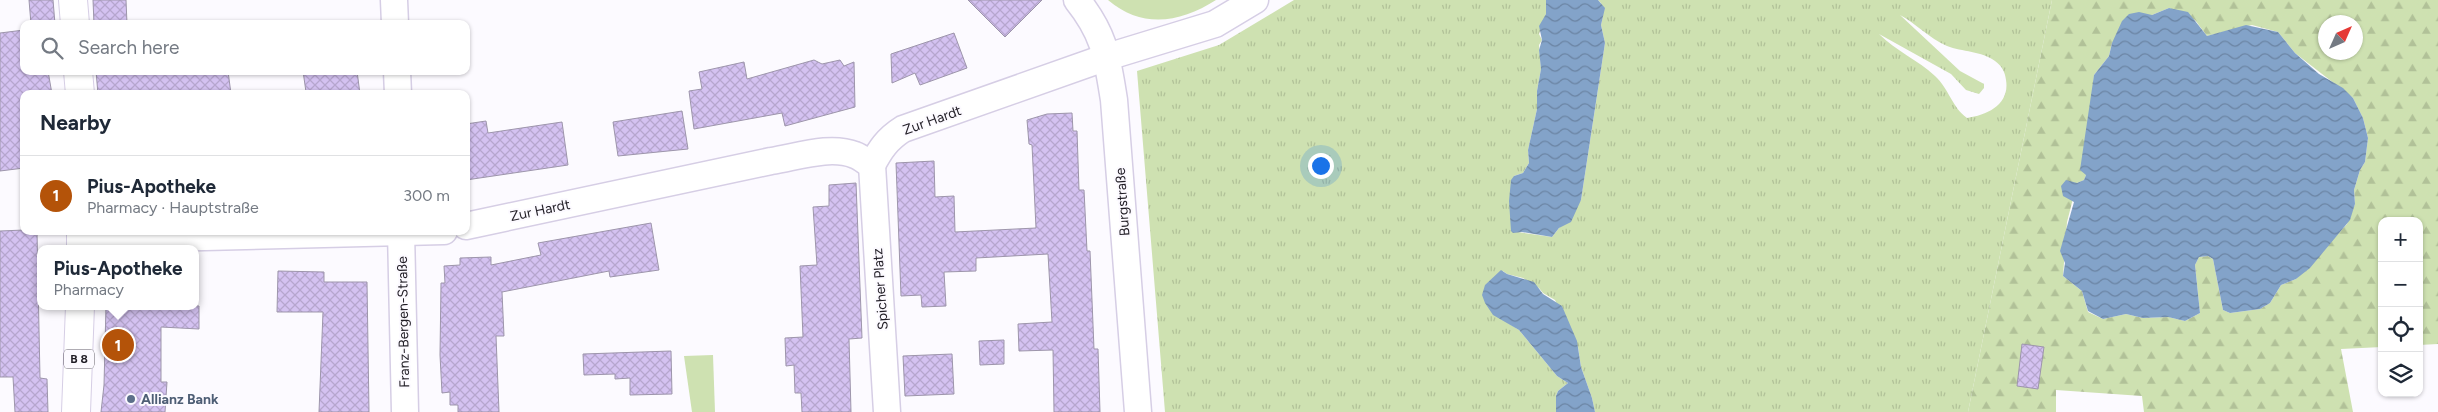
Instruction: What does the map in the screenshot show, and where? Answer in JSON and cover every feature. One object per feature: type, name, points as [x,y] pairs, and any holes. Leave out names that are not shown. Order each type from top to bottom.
[{"type":"main road","points":[[73,0],[75,20]]},
{"type":"main road","points":[[78,75],[80,90]]},
{"type":"main road","name":"B 8","points":[[76,412],[80,310]]},
{"type":"street","points":[[394,0],[395,20]]},
{"type":"street","name":"Burgstraße","points":[[1077,0],[1091,17],[1100,33],[1107,57],[1114,100],[1138,412]]},
{"type":"street","name":"Zur Hardt","points":[[470,225],[771,161],[820,153],[839,151],[856,155],[872,165],[881,148],[892,136],[902,129],[1107,57],[1215,24],[1255,0]]},
{"type":"street","points":[[397,75],[398,90]]},
{"type":"street","name":"Spicher Platz","points":[[872,165],[887,412]]},
{"type":"street","points":[[81,240],[259,235]]},
{"type":"street","name":"Franz-Bergen-Straße","points":[[401,235],[405,412]]},
{"type":"green space","points":[[1108,0],[1216,0],[1189,14],[1175,18],[1148,19],[1121,9]]},
{"type":"green space","points":[[1294,0],[1546,0],[1546,14],[1539,34],[1542,40],[1539,45],[1541,69],[1537,91],[1537,109],[1528,150],[1529,163],[1523,173],[1514,176],[1511,231],[1552,237],[1581,200],[1605,43],[1601,25],[1603,16],[1601,3],[1598,0],[2052,0],[1968,412],[1595,412],[1581,367],[1578,347],[1555,300],[1523,278],[1507,274],[1503,271],[1508,323],[1519,330],[1557,376],[1568,383],[1558,391],[1556,396],[1556,412],[1165,412],[1137,71],[1219,45]],"holes":[[[1900,15],[1934,39],[1947,46],[1984,55],[1997,63],[2003,69],[2006,80],[2005,96],[2001,102],[1983,114],[1967,118],[1962,114],[1944,86],[1935,76],[1879,34],[1951,74],[1966,90],[1979,94],[1984,88],[1984,84],[1960,71]]]},
{"type":"green space","points":[[2052,0],[2438,0],[2438,344],[2423,345],[2423,217],[2378,217],[2378,347],[2341,349],[2353,412],[2144,412],[2142,396],[2056,390],[2056,412],[1968,412]],"holes":[[[2169,8],[2195,20],[2207,36],[2252,25],[2278,32],[2295,53],[2353,98],[2363,118],[2368,138],[2365,162],[2360,170],[2354,190],[2355,204],[2347,224],[2296,279],[2281,285],[2270,303],[2260,309],[2230,313],[2223,310],[2213,259],[2208,256],[2199,257],[2195,265],[2200,313],[2185,321],[2168,317],[2143,318],[2126,314],[2103,319],[2088,312],[2082,291],[2063,276],[2067,222],[2077,183],[2084,180],[2086,175],[2094,75],[2109,56],[2112,43],[2152,15]]]},
{"type":"green space","points":[[713,355],[715,412],[692,412],[684,356]]},
{"type":"water","points":[[1546,0],[1598,0],[1605,8],[1601,25],[1605,43],[1581,200],[1571,222],[1559,228],[1552,237],[1522,232],[1513,233],[1511,231],[1509,201],[1511,180],[1514,176],[1523,173],[1529,163],[1528,150],[1537,109],[1537,91],[1541,69],[1539,50],[1542,40],[1539,26],[1546,14]]},
{"type":"water","points":[[2169,8],[2188,12],[2207,36],[2246,25],[2278,32],[2295,53],[2319,74],[2343,88],[2353,98],[2363,118],[2368,138],[2365,162],[2360,170],[2354,190],[2355,204],[2350,220],[2310,268],[2296,279],[2281,285],[2270,303],[2260,309],[2230,313],[2223,310],[2213,259],[2208,256],[2199,257],[2195,265],[2200,313],[2185,321],[2168,317],[2143,318],[2126,314],[2103,319],[2088,311],[2082,291],[2063,276],[2065,263],[2060,251],[2074,202],[2063,196],[2061,186],[2066,180],[2077,183],[2084,180],[2086,175],[2080,170],[2094,75],[2109,56],[2112,43],[2122,21],[2129,14],[2139,12],[2152,15]]},
{"type":"water","points":[[1501,270],[1507,274],[1534,282],[1543,294],[1562,306],[1577,341],[1581,367],[1595,412],[1556,412],[1556,396],[1558,391],[1568,383],[1557,376],[1519,330],[1493,315],[1485,303],[1482,295],[1485,285]]},
{"type":"building","points":[[29,0],[53,0],[55,20],[31,20]]},
{"type":"building","points":[[93,0],[126,0],[127,20],[94,20]]},
{"type":"building","points":[[968,0],[1042,0],[1005,37]]},
{"type":"building","points":[[20,30],[20,75],[49,75],[51,90],[20,90],[20,168],[0,171],[0,33]]},
{"type":"building","points":[[954,33],[967,68],[920,85],[915,73],[892,83],[891,54]]},
{"type":"building","points":[[814,60],[822,64],[840,60],[844,66],[854,62],[855,107],[785,126],[782,113],[694,129],[689,91],[702,89],[699,72],[744,62],[747,79]]},
{"type":"building","points":[[96,75],[229,75],[230,90],[98,90]]},
{"type":"building","points":[[304,75],[358,75],[359,90],[306,90]]},
{"type":"building","points":[[682,111],[688,149],[618,156],[613,122]]},
{"type":"building","points":[[1072,113],[1073,131],[1077,131],[1079,190],[1084,190],[1087,251],[1090,251],[1094,349],[1098,349],[1100,412],[1054,412],[1053,350],[1019,351],[1018,324],[1052,322],[1048,254],[976,258],[976,271],[944,272],[946,306],[922,307],[921,295],[901,296],[896,163],[934,161],[935,197],[954,196],[955,232],[1036,228],[1032,145],[1029,144],[1027,120],[1047,114]]},
{"type":"building","points":[[486,121],[488,133],[562,122],[568,165],[470,179],[470,123]]},
{"type":"building","points":[[856,183],[862,338],[849,339],[851,412],[802,412],[801,393],[795,393],[794,365],[786,366],[785,338],[803,337],[800,266],[817,265],[813,207],[829,206],[829,185]]},
{"type":"building","points":[[651,223],[659,270],[610,277],[609,271],[502,292],[504,336],[496,336],[499,412],[458,412],[458,405],[450,405],[450,392],[442,393],[440,355],[441,283],[445,283],[444,266],[460,265],[460,258],[491,257],[491,265],[541,255],[538,243]]},
{"type":"building","points":[[20,230],[20,235],[37,235],[37,310],[39,310],[40,378],[47,379],[48,412],[15,412],[13,377],[0,377],[0,231]]},
{"type":"building","points":[[278,271],[324,272],[324,282],[367,282],[369,412],[319,412],[323,312],[277,312]]},
{"type":"building","points":[[106,310],[199,310],[199,329],[161,327],[161,382],[167,382],[165,412],[101,412],[104,385]]},
{"type":"building","points":[[1004,340],[1004,364],[980,365],[979,341]]},
{"type":"building","points":[[2022,344],[2044,347],[2038,389],[2017,386]]},
{"type":"building","points":[[671,351],[672,394],[630,395],[630,378],[615,379],[615,374],[584,375],[583,354]]},
{"type":"building","points":[[952,354],[954,394],[905,396],[903,356]]},
{"type":"place","name":"Pius-Apotheke","points":[[118,345]]},
{"type":"place","name":"Allianz Bank","points":[[131,399]]}]
